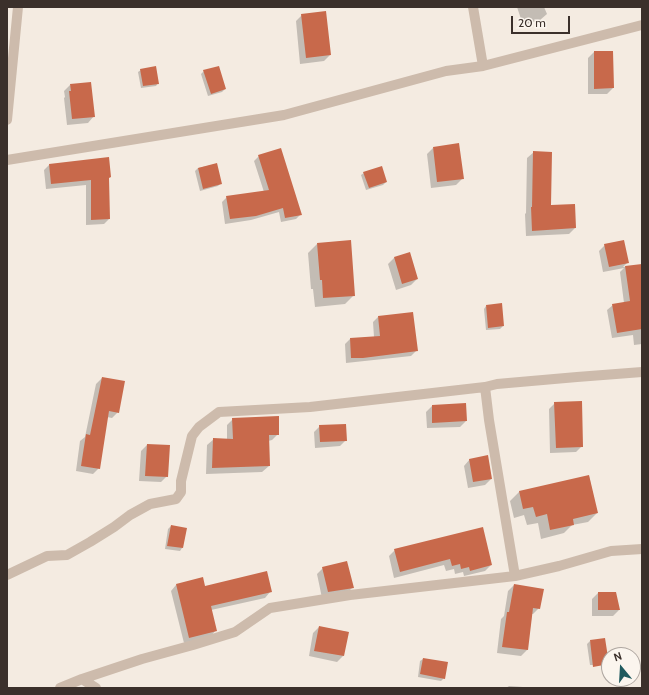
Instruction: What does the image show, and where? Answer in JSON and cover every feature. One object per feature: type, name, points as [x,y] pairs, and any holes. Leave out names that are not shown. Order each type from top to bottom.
[{"type":"street","points":[[7,120],[18,7]]},
{"type":"street","points":[[473,7],[483,66]]},
{"type":"street","points":[[7,160],[284,115],[446,71],[483,66],[642,25]]},
{"type":"street","points":[[7,575],[47,556],[67,555],[150,504],[176,499],[181,492],[181,481],[192,436],[199,427],[219,412],[310,407],[504,384],[642,372]]},
{"type":"street","points":[[485,387],[489,420],[515,576]]},
{"type":"street","points":[[60,688],[82,678],[235,632],[270,608],[350,595],[515,576],[559,566],[611,551],[642,549]]},
{"type":"street","points":[[82,678],[96,688]]},
{"type":"building","points":[[326,11],[331,55],[306,58],[301,14]]},
{"type":"building","points":[[594,51],[613,51],[614,88],[594,89]]},
{"type":"building","points":[[156,66],[159,84],[143,86],[140,69]]},
{"type":"building","points":[[219,66],[226,89],[211,94],[203,70]]},
{"type":"building","points":[[91,82],[95,117],[72,119],[69,91],[71,91],[70,84]]},
{"type":"building","points":[[459,143],[464,179],[437,182],[433,147]]},
{"type":"building","points":[[281,148],[302,215],[285,218],[283,208],[256,216],[230,219],[226,196],[269,190],[258,155]]},
{"type":"building","points":[[533,151],[552,152],[551,205],[575,204],[576,228],[532,231],[531,207]]},
{"type":"building","points":[[109,157],[111,177],[109,178],[110,219],[91,220],[91,180],[51,184],[49,164]]},
{"type":"building","points":[[217,163],[222,184],[203,189],[198,168]]},
{"type":"building","points":[[382,166],[387,182],[369,188],[363,172]]},
{"type":"building","points":[[351,240],[355,296],[323,298],[317,243]]},
{"type":"building","points":[[624,240],[629,263],[609,267],[604,244]]},
{"type":"building","points":[[410,252],[418,279],[402,284],[394,257]]},
{"type":"building","points":[[642,264],[642,329],[617,333],[612,304],[630,301],[625,266]]},
{"type":"building","points":[[502,303],[504,326],[488,328],[486,305]]},
{"type":"building","points":[[413,312],[418,351],[363,358],[351,358],[350,338],[380,336],[378,316]]},
{"type":"building","points":[[102,377],[125,381],[119,413],[109,411],[100,469],[81,466],[86,434],[90,435]]},
{"type":"building","points":[[582,401],[583,447],[556,448],[554,402]]},
{"type":"building","points":[[466,403],[467,421],[432,423],[432,405]]},
{"type":"building","points":[[279,416],[279,435],[269,435],[270,466],[212,468],[213,438],[233,439],[232,418]]},
{"type":"building","points":[[346,424],[347,441],[320,442],[319,425]]},
{"type":"building","points":[[147,444],[170,445],[168,477],[145,476]]},
{"type":"building","points":[[488,455],[492,479],[473,482],[469,459]]},
{"type":"building","points":[[589,475],[598,513],[573,519],[574,525],[550,530],[547,514],[536,517],[533,507],[523,509],[519,491]]},
{"type":"building","points":[[171,525],[187,528],[183,548],[167,546]]},
{"type":"building","points":[[483,527],[492,565],[470,571],[469,567],[461,569],[460,564],[452,566],[450,559],[400,572],[394,549]]},
{"type":"building","points":[[347,561],[354,588],[328,592],[322,567]]},
{"type":"building","points":[[267,571],[272,592],[211,606],[217,631],[189,638],[176,584],[203,577],[205,586]]},
{"type":"building","points":[[514,584],[544,589],[540,609],[533,608],[528,650],[502,647],[507,612],[509,612]]},
{"type":"building","points":[[598,592],[616,592],[620,610],[598,610]]},
{"type":"building","points":[[319,626],[349,632],[344,656],[314,651]]},
{"type":"building","points":[[605,638],[606,647],[601,647],[601,666],[593,667],[590,640]]},
{"type":"building","points":[[423,658],[448,662],[445,679],[420,674]]}]
